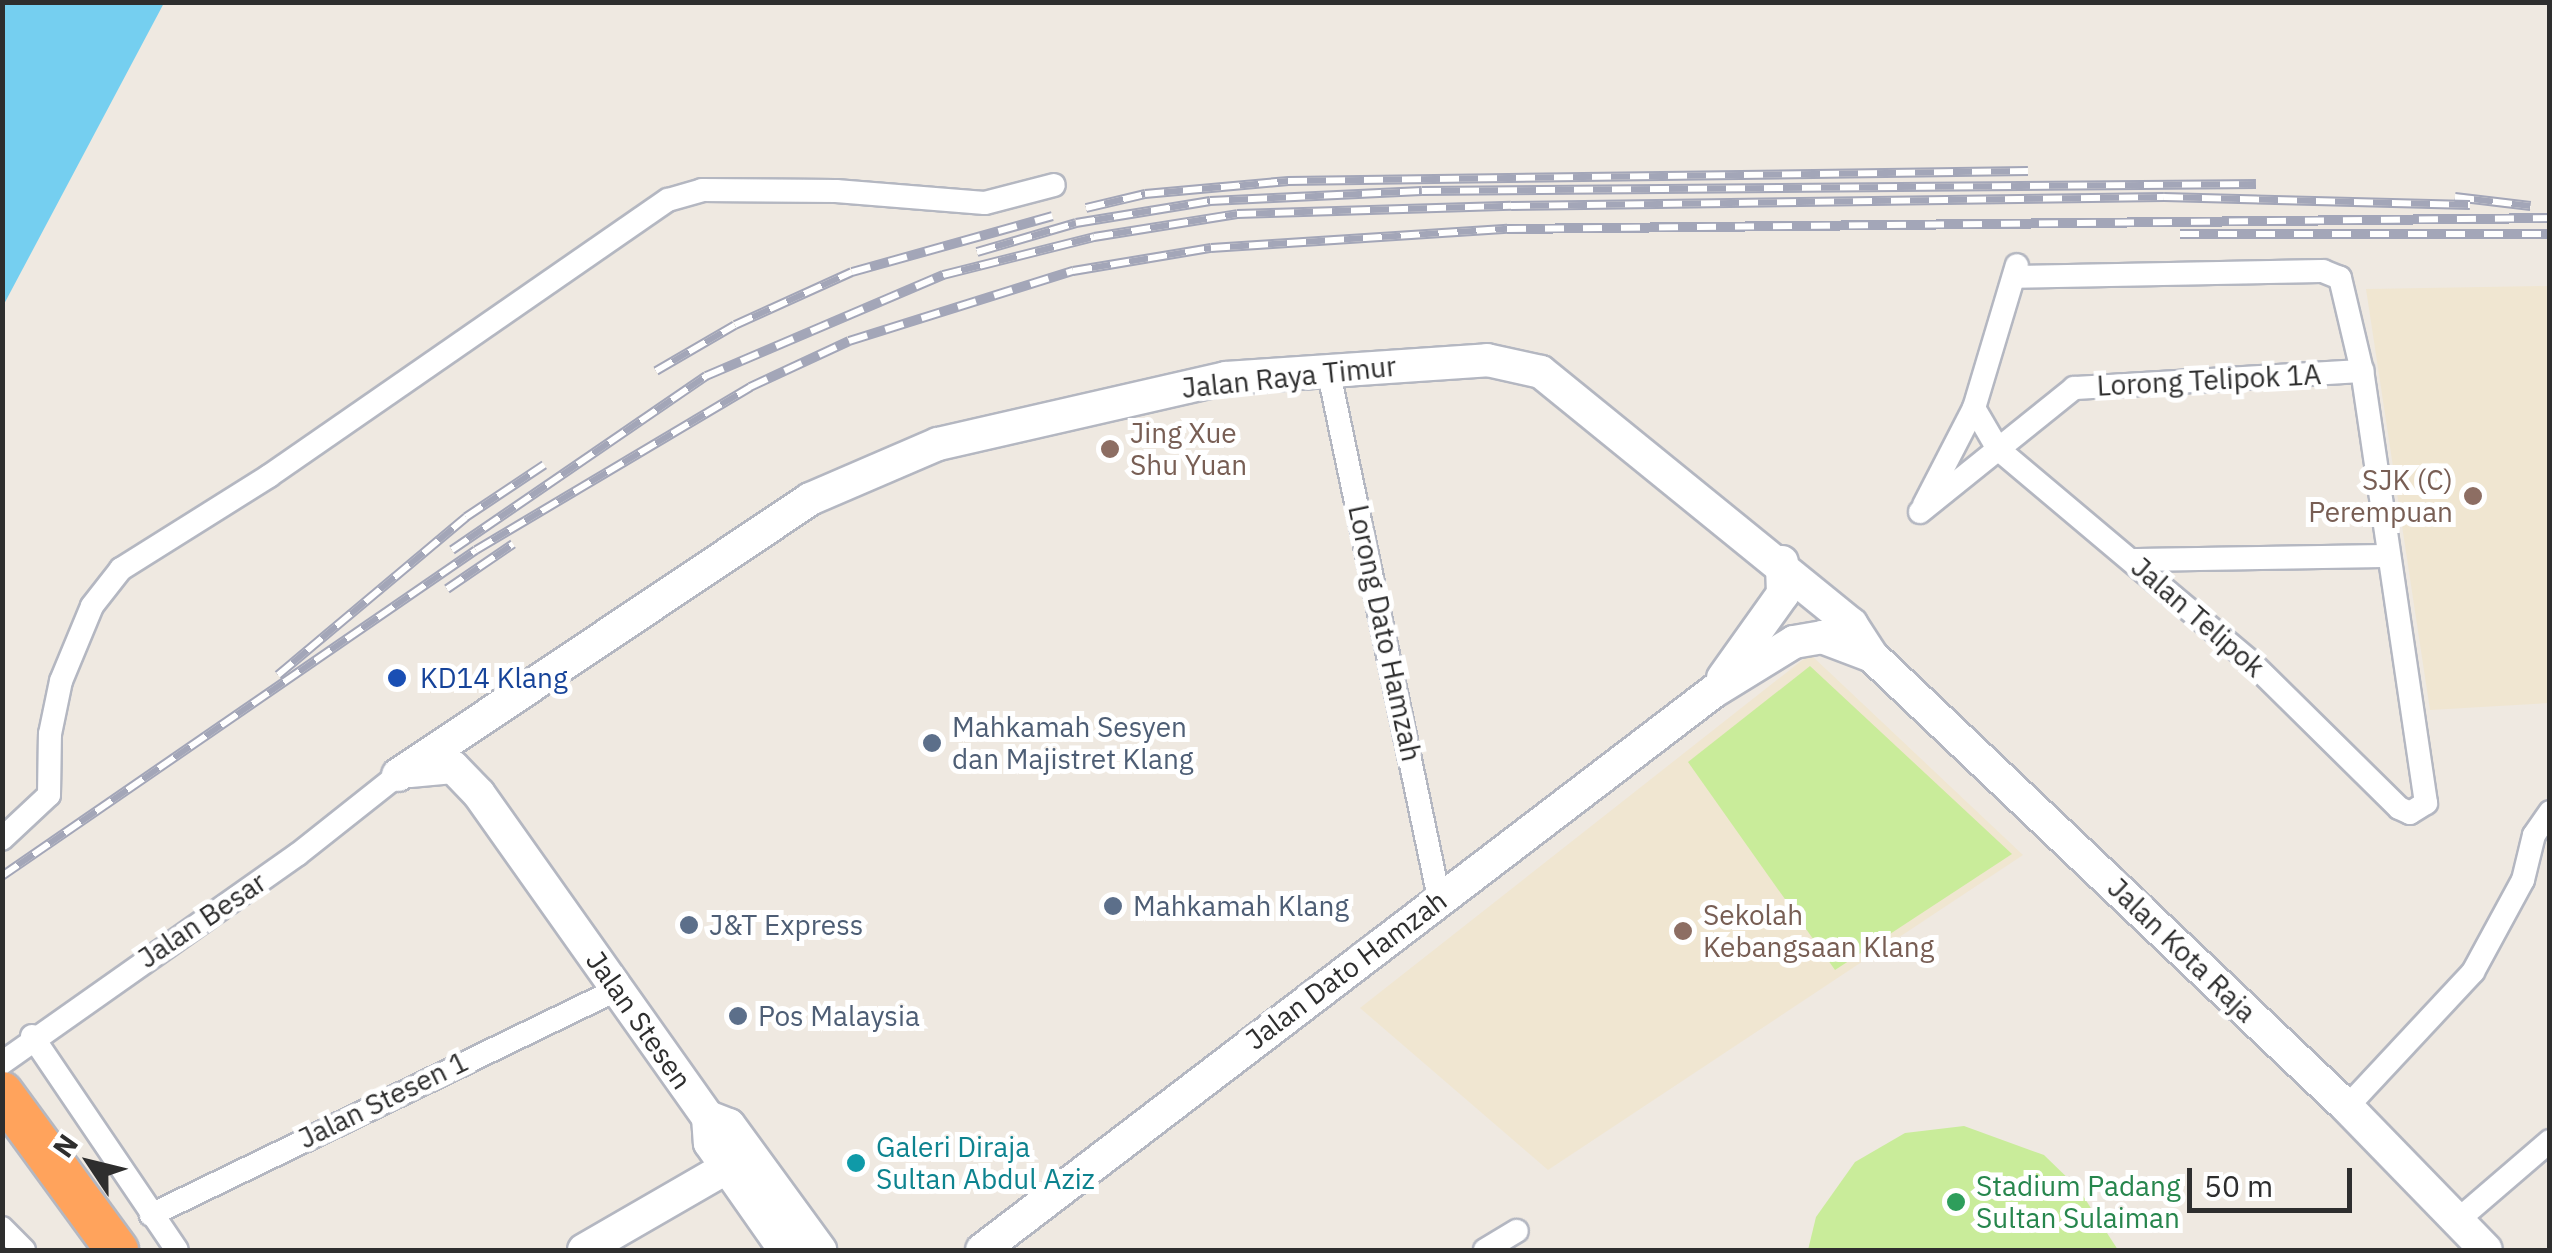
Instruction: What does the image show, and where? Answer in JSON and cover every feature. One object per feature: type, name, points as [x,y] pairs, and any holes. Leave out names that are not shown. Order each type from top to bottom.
[{"type":"highway","points":[[2,1092],[104,1249]]},
{"type":"highway","points":[[2,1142],[104,1249]]},
{"type":"main road","name":"Jalan Raya Timur","points":[[398,775],[486,712],[780,518],[858,476],[938,444],[1049,414],[1226,378],[1328,369],[1487,360],[1541,372],[1782,562],[1851,624],[1872,656]]},
{"type":"main road","points":[[1712,692],[1784,594],[1782,562]]},
{"type":"main road","points":[[1712,692],[1794,642],[1822,637],[1872,656]]},
{"type":"main road","name":"Jalan Kota Raja","points":[[1872,656],[2346,1107],[2486,1250]]},
{"type":"main road","name":"Jalan Dato Hamzah","points":[[982,1250],[1439,898],[1513,849],[1712,692]]},
{"type":"main road","name":"Jalan Stesen","points":[[479,794],[465,745],[486,712]]},
{"type":"main road","name":"Jalan Stesen","points":[[398,775],[438,764],[453,768],[479,794],[708,1117],[710,1143],[785,1250]]},
{"type":"main road","points":[[708,1117],[729,1125],[820,1250]]},
{"type":"main road","points":[[584,1250],[726,1168]]},
{"type":"street","points":[[2,839],[49,795],[50,734],[61,681],[92,606],[120,569],[269,476],[668,200],[702,190],[799,190],[986,203],[1054,185]]},
{"type":"street","points":[[1974,408],[2016,270],[2331,272],[2346,286],[2388,556],[2133,560]]},
{"type":"street","name":"Lorong Dato Hamzah","points":[[1328,369],[1439,898]]},
{"type":"street","name":"Lorong Telipok 1A","points":[[1974,408],[1920,512],[2074,388],[2362,371]]},
{"type":"street","name":"Jalan Telipok","points":[[1974,408],[1998,449],[2252,663],[2399,808],[2410,813],[2426,803],[2388,556]]},
{"type":"street","name":"Jalan Besar","points":[[2,1063],[32,1036],[297,855],[398,775]]},
{"type":"street","points":[[2346,1107],[2473,972],[2523,880],[2534,835],[2550,812]]},
{"type":"street","name":"Jalan Stesen 1","points":[[151,1216],[618,989]]},
{"type":"street","points":[[32,1036],[177,1250]]},
{"type":"street","points":[[2458,1220],[2550,1141]]},
{"type":"street","points":[[2,1228],[24,1250]]},
{"type":"street","points":[[1486,1250],[1517,1230]]},
{"type":"shaded area","name":"SJK (C) Perempuan","points":[[2549,286],[2549,703],[2430,710],[2366,289]]},
{"type":"shaded area","name":"Sekolah Kebangsaan Klang","points":[[1810,654],[2023,855],[1548,1170],[1360,1008]]},
{"type":"green space","points":[[1810,666],[2012,854],[1835,970],[1688,762]]},
{"type":"green space","name":"Stadium Padang Sultan Sulaiman","points":[[1964,1126],[2044,1155],[2078,1188],[2118,1250],[1808,1250],[1816,1217],[1855,1162],[1905,1133]]},
{"type":"water","points":[[2,3],[164,3],[3,306]]},
{"type":"railway","points":[[1086,208],[1145,194],[1288,181],[2028,171]]},
{"type":"railway","points":[[977,252],[1076,223],[1210,201],[1422,191],[2256,184]]},
{"type":"railway","points":[[452,550],[706,376],[943,275],[1094,237],[1237,214],[1511,206],[2164,197],[2470,205]]},
{"type":"railway","points":[[2455,197],[2530,206]]},
{"type":"railway","points":[[656,371],[735,325],[852,272],[1052,216]]},
{"type":"railway","points":[[2,876],[476,550],[750,387],[849,341],[1073,271],[1211,248],[1507,229],[2550,218]]},
{"type":"railway","points":[[2180,234],[2550,234]]},
{"type":"railway","points":[[278,675],[466,517],[544,465]]},
{"type":"railway","points":[[447,589],[513,544]]},
{"type":"place","name":"Jing Xue Shu Yuan","points":[[1110,449]]},
{"type":"place","name":"SJK (C) Perempuan","points":[[2473,496]]},
{"type":"place","name":"KD14 Klang","points":[[397,678]]},
{"type":"place","name":"Mahkamah Sesyen dan Majistret Klang","points":[[932,743]]},
{"type":"place","name":"Mahkamah Klang","points":[[1113,906]]},
{"type":"place","name":"J&T Express","points":[[689,925]]},
{"type":"place","name":"Sekolah Kebangsaan Klang","points":[[1683,931]]},
{"type":"place","name":"Pos Malaysia","points":[[738,1016]]},
{"type":"place","name":"Galeri Diraja Sultan Abdul Aziz","points":[[856,1163]]},
{"type":"place","name":"Stadium Padang Sultan Sulaiman","points":[[1956,1202]]}]
